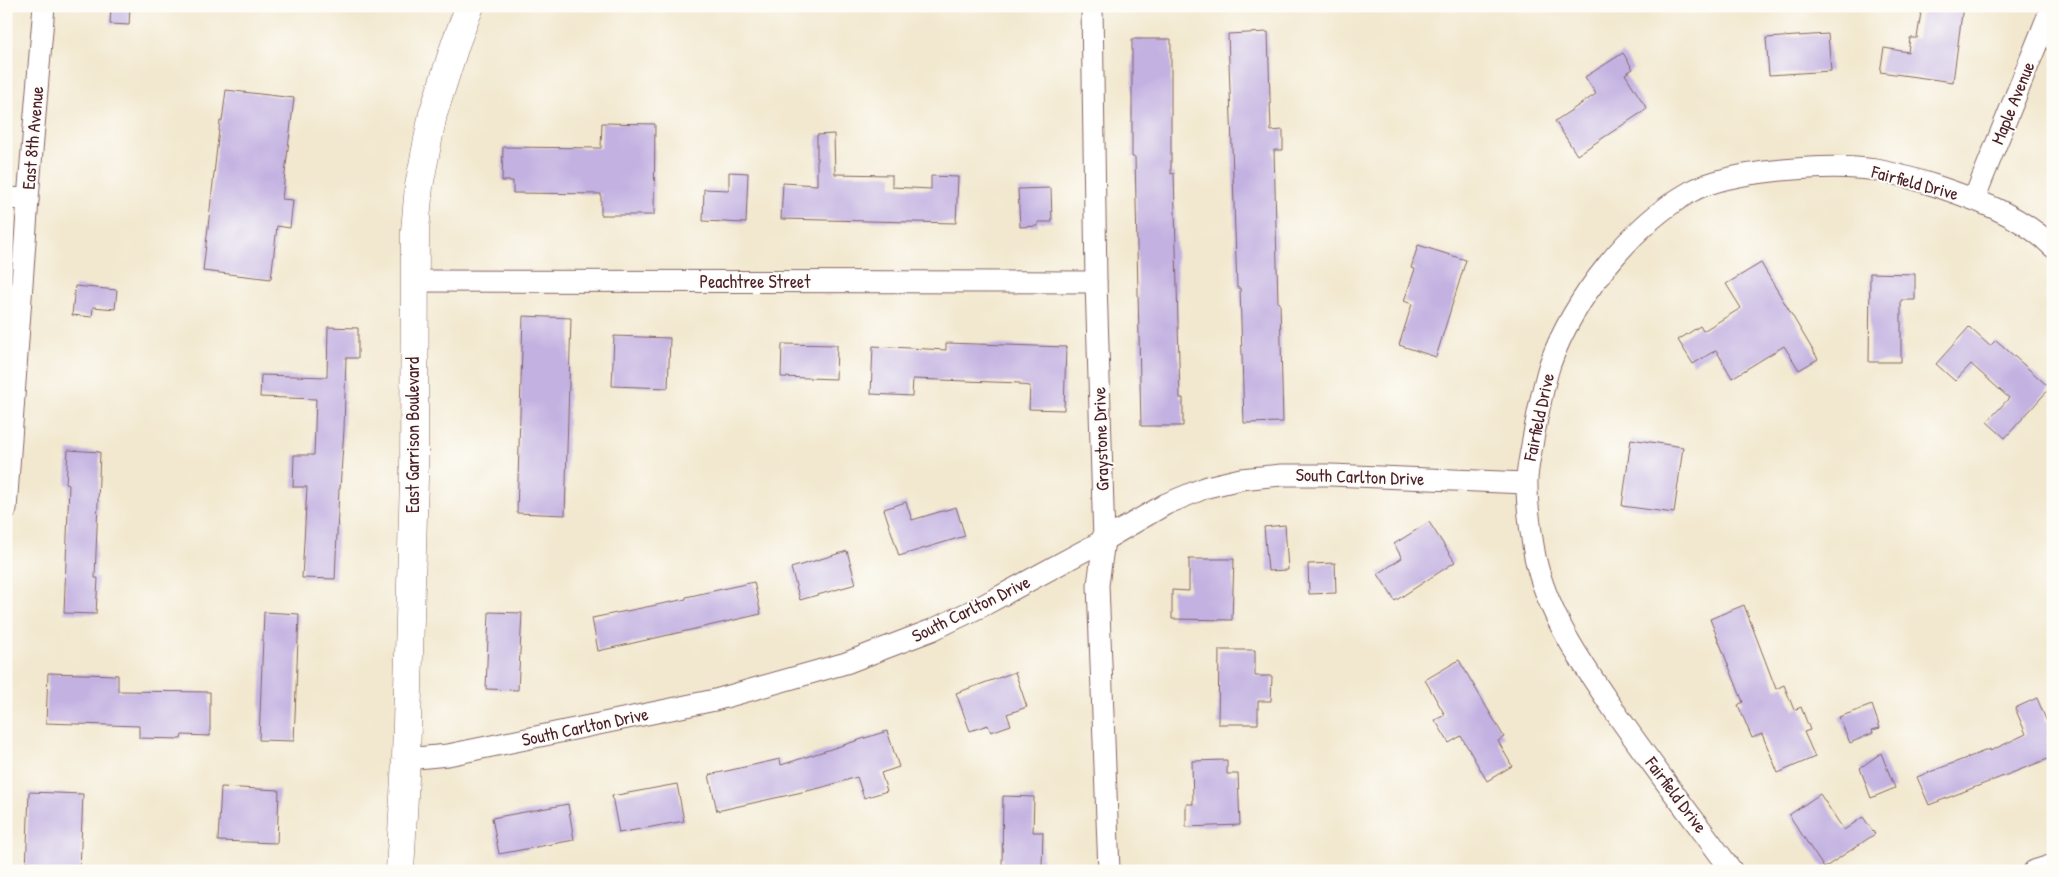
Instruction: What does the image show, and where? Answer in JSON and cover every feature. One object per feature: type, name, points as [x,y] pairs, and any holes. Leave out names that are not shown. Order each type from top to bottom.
[{"type":"main road","name":"East Garrison Boulevard","points":[[400,871],[406,759],[414,479],[415,230],[419,186],[433,114],[456,42],[470,6]]},
{"type":"street","name":"East 8th Avenue","points":[[6,509],[44,6]]},
{"type":"street","name":"Graystone Drive","points":[[1092,6],[1096,282],[1104,540],[1098,585],[1109,871]]},
{"type":"street","name":"Maple Avenue","points":[[1974,199],[2052,6]]},
{"type":"street","name":"Fairfield Drive","points":[[1732,871],[1630,733],[1567,639],[1550,601],[1536,560],[1529,521],[1526,483],[1540,397],[1551,362],[1567,328],[1586,296],[1633,237],[1661,211],[1692,191],[1726,179],[1754,174],[1838,167],[1885,172],[1912,178],[1974,199],[2042,237],[2053,247]]},
{"type":"street","points":[[6,198],[28,199]]},
{"type":"street","name":"Peachtree Street","points":[[414,281],[1096,282]]},
{"type":"street","name":"South Carlton Drive","points":[[406,759],[448,755],[715,700],[846,662],[890,647],[949,621],[1104,540],[1166,504],[1207,487],[1241,479],[1281,475],[1331,474],[1526,483]]},
{"type":"street","points":[[2034,871],[2053,865]]},
{"type":"building","points":[[111,6],[130,6],[129,25],[110,24]]},
{"type":"building","points":[[1922,6],[1963,6],[1953,82],[1880,72],[1884,48],[1908,52],[1910,38],[1917,38]]},
{"type":"building","points":[[1268,32],[1271,131],[1283,130],[1283,150],[1274,150],[1283,422],[1244,423],[1240,288],[1237,288],[1228,34]]},
{"type":"building","points":[[1828,34],[1831,71],[1769,75],[1766,38]]},
{"type":"building","points":[[1132,39],[1171,39],[1171,174],[1174,173],[1180,398],[1183,398],[1183,426],[1141,426],[1135,157],[1132,157]]},
{"type":"building","points":[[1623,53],[1633,69],[1625,74],[1647,109],[1577,155],[1555,121],[1596,94],[1585,77]]},
{"type":"building","points":[[226,90],[294,98],[282,199],[293,200],[290,228],[277,226],[271,279],[203,271],[220,121],[222,121]]},
{"type":"building","points":[[602,123],[655,124],[654,215],[601,215],[601,194],[513,193],[513,181],[502,181],[503,147],[601,148]]},
{"type":"building","points":[[834,134],[835,174],[892,175],[892,187],[931,189],[931,176],[958,177],[956,223],[781,219],[783,183],[817,185],[817,135]]},
{"type":"building","points":[[729,172],[748,173],[746,223],[703,221],[704,189],[729,190]]},
{"type":"building","points":[[1051,188],[1052,222],[1038,222],[1038,226],[1020,227],[1018,189]]},
{"type":"building","points":[[1418,245],[1466,260],[1436,357],[1399,345],[1412,304],[1404,301],[1415,269],[1411,268]]},
{"type":"building","points":[[1761,263],[1818,359],[1799,370],[1784,346],[1732,378],[1716,350],[1693,364],[1678,340],[1700,326],[1703,331],[1741,308],[1726,284]]},
{"type":"building","points":[[1870,273],[1915,274],[1915,300],[1901,300],[1901,362],[1869,362]]},
{"type":"building","points":[[75,286],[117,290],[115,309],[93,307],[92,317],[72,315]]},
{"type":"building","points":[[523,316],[571,318],[565,515],[517,513]]},
{"type":"building","points":[[328,327],[358,328],[358,358],[346,358],[344,429],[335,579],[302,578],[307,487],[293,487],[294,455],[314,455],[316,399],[260,397],[261,375],[327,377]]},
{"type":"building","points":[[1969,327],[1990,346],[1996,340],[2050,388],[2005,438],[1987,422],[2009,398],[1971,364],[1955,381],[1936,364]]},
{"type":"building","points":[[614,336],[670,338],[668,388],[612,386]]},
{"type":"building","points":[[946,343],[1066,347],[1064,410],[1029,409],[1030,386],[1020,385],[1020,383],[913,379],[912,396],[871,394],[873,346],[946,350]]},
{"type":"building","points":[[782,344],[837,345],[836,379],[781,377]]},
{"type":"building","points":[[1631,439],[1683,447],[1674,513],[1622,506]]},
{"type":"building","points":[[68,450],[100,452],[95,578],[98,578],[96,614],[64,613],[69,485],[66,484]]},
{"type":"building","points":[[906,502],[912,520],[956,507],[965,536],[899,556],[884,509]]},
{"type":"building","points":[[1429,522],[1455,562],[1395,601],[1378,574],[1402,558],[1394,544]]},
{"type":"building","points":[[1285,525],[1288,570],[1268,571],[1264,527]]},
{"type":"building","points":[[847,551],[856,584],[800,600],[791,568]]},
{"type":"building","points":[[1189,559],[1234,559],[1232,620],[1172,619],[1172,590],[1189,591]]},
{"type":"building","points":[[1335,563],[1336,593],[1309,594],[1308,564]]},
{"type":"building","points":[[754,582],[761,614],[598,651],[592,618],[686,599],[686,597]]},
{"type":"building","points":[[1744,605],[1776,689],[1784,685],[1794,710],[1801,707],[1810,730],[1804,732],[1815,757],[1778,773],[1762,734],[1752,738],[1738,705],[1743,702],[1710,619]]},
{"type":"building","points":[[264,612],[299,614],[294,741],[259,740]]},
{"type":"building","points":[[489,612],[522,613],[518,690],[486,689]]},
{"type":"building","points":[[1219,650],[1255,650],[1255,676],[1272,676],[1271,701],[1258,701],[1258,724],[1218,724]]},
{"type":"building","points":[[1459,660],[1504,737],[1498,741],[1512,766],[1487,781],[1461,736],[1449,743],[1435,720],[1445,715],[1425,680]]},
{"type":"building","points":[[1015,672],[1027,707],[1007,714],[1011,725],[991,732],[988,725],[970,731],[956,693]]},
{"type":"building","points":[[48,673],[118,675],[118,691],[210,692],[210,736],[182,735],[181,739],[139,738],[139,726],[46,723]]},
{"type":"building","points":[[2037,698],[2047,722],[2053,719],[2053,757],[1929,805],[1917,777],[1990,749],[1990,751],[2026,734],[2015,708]]},
{"type":"building","points":[[1872,705],[1880,728],[1872,730],[1873,733],[1850,743],[1839,717]]},
{"type":"building","points":[[887,731],[899,767],[881,773],[887,791],[864,798],[857,777],[820,788],[717,811],[709,775],[780,759],[781,765]]},
{"type":"building","points":[[1881,753],[1895,788],[1871,798],[1860,768]]},
{"type":"building","points":[[1227,760],[1227,774],[1238,774],[1240,825],[1186,827],[1186,804],[1193,804],[1192,761]]},
{"type":"building","points":[[677,784],[684,821],[619,833],[612,796]]},
{"type":"building","points":[[221,787],[279,790],[277,843],[218,841]]},
{"type":"building","points":[[29,792],[83,794],[80,871],[26,871]]},
{"type":"building","points":[[1820,794],[1844,830],[1863,817],[1875,834],[1824,868],[1789,815]]},
{"type":"building","points":[[1003,796],[1034,797],[1033,832],[1043,832],[1042,866],[1002,865]]},
{"type":"building","points":[[568,804],[574,840],[499,854],[492,818]]}]
